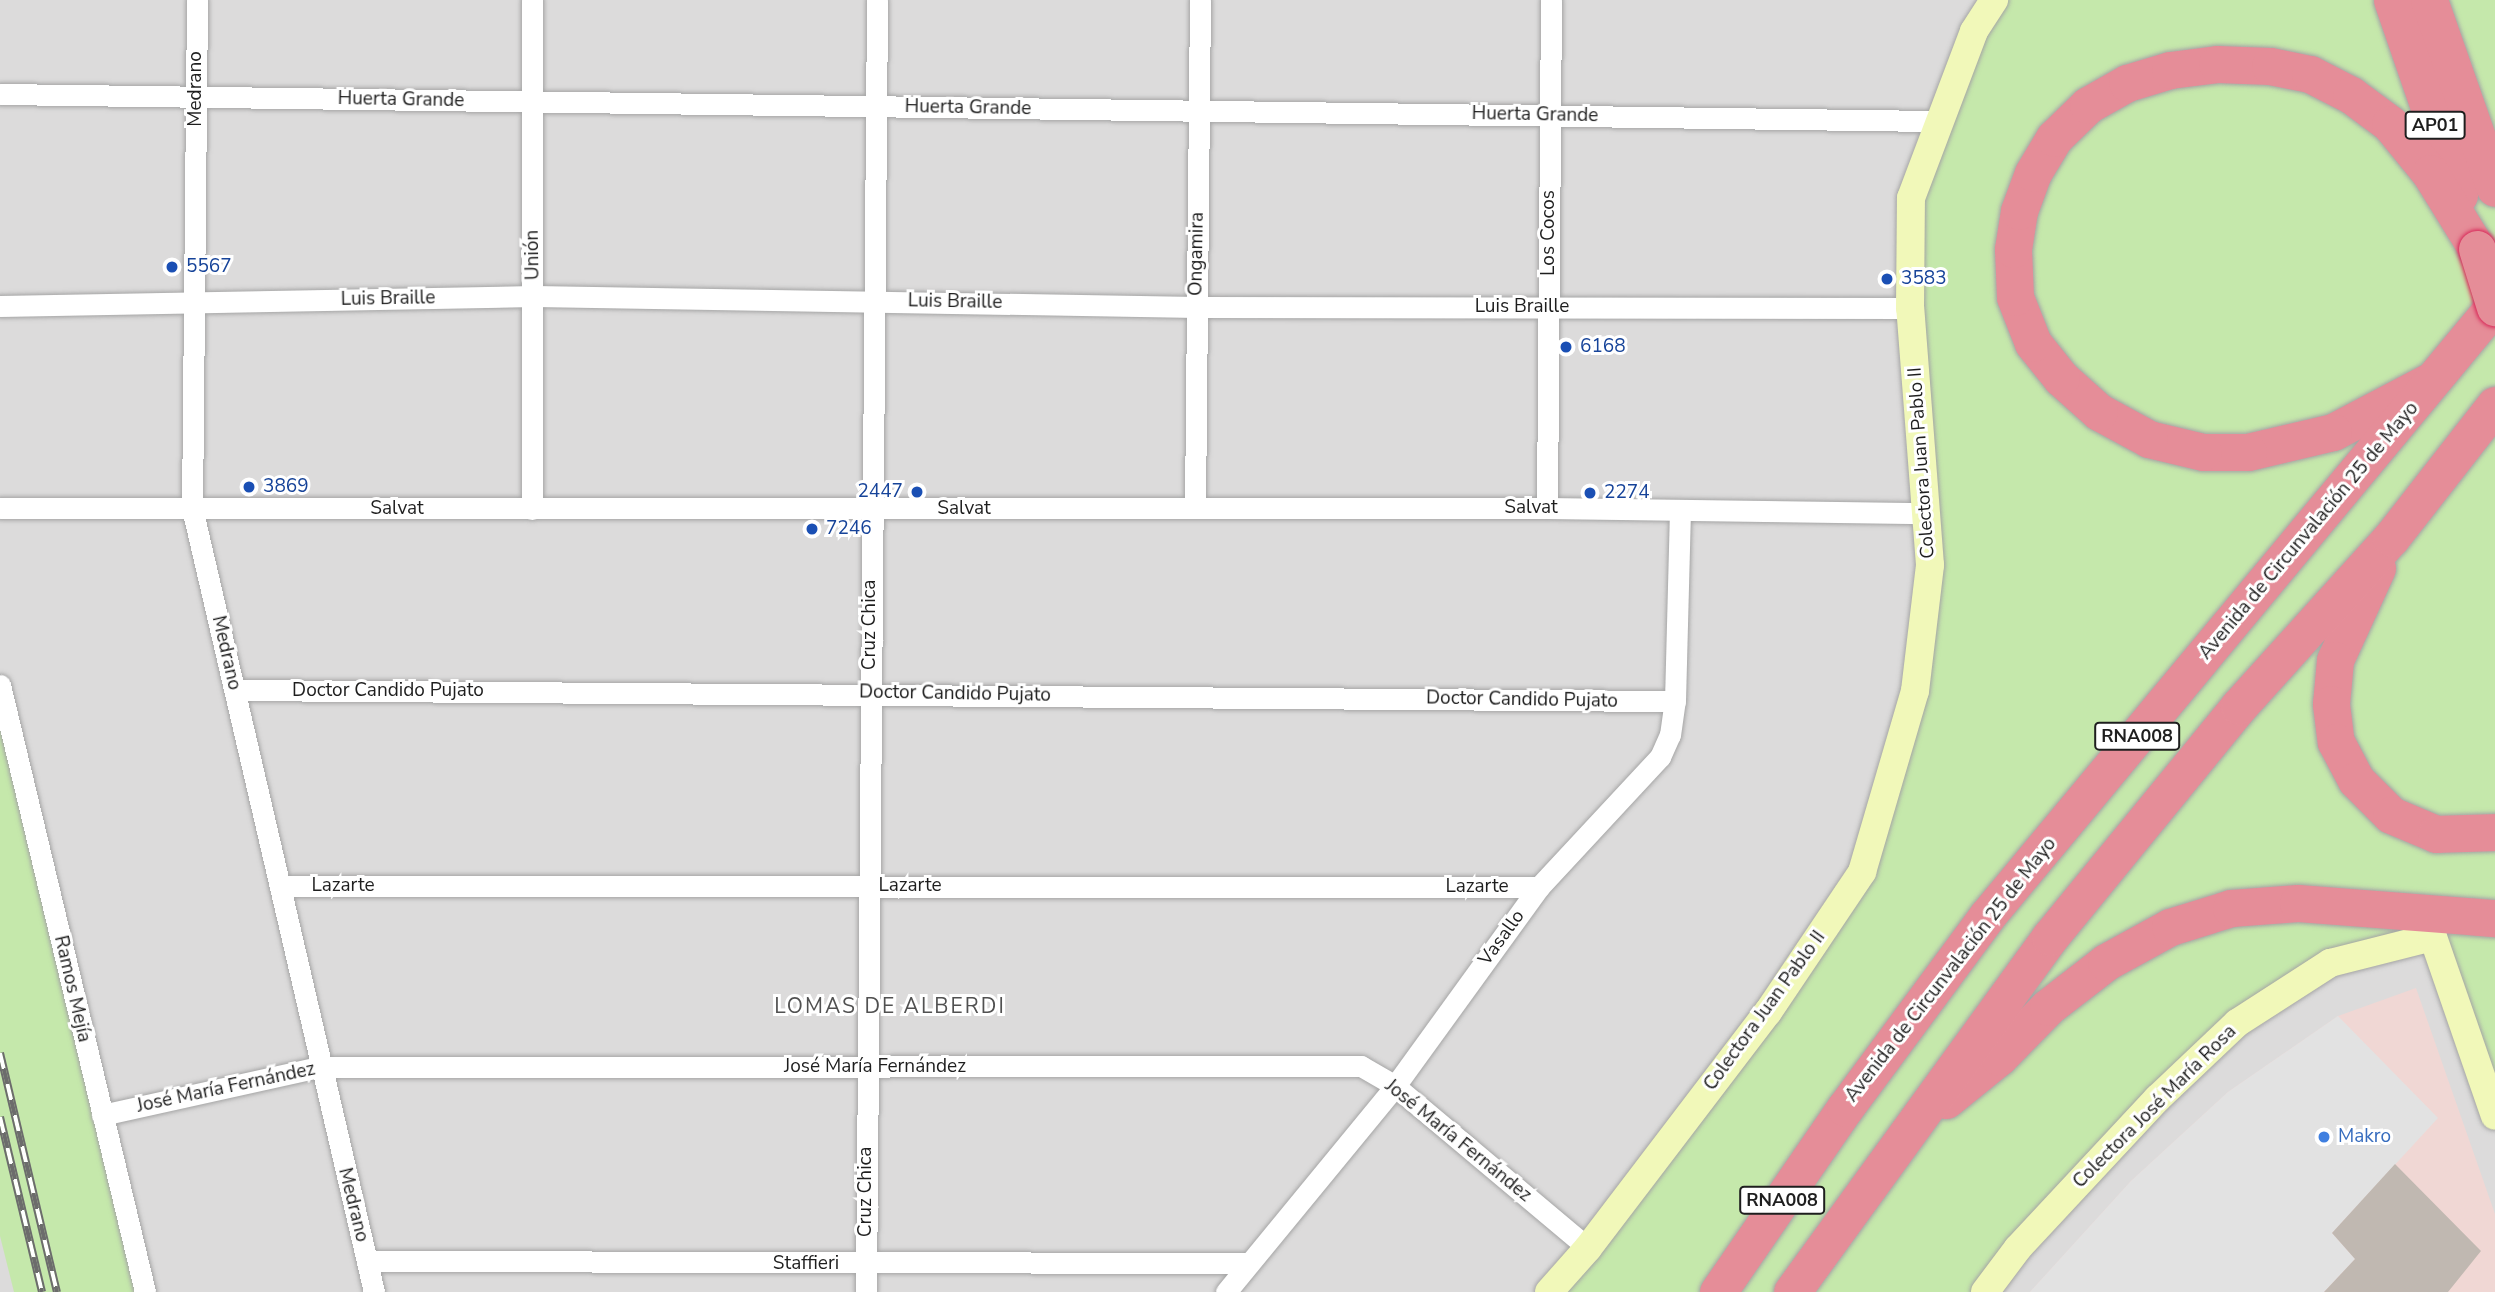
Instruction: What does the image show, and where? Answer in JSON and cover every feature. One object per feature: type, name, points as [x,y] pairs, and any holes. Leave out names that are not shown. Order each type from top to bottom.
[{"type":"highway","name":"AP01","points":[[2392,0],[2495,306]]},
{"type":"highway","name":"AP01","points":[[2429,0],[2490,175]]},
{"type":"highway","points":[[2446,0],[2455,72]]},
{"type":"highway","points":[[2441,375],[2333,432],[2294,444],[2248,452],[2203,452],[2149,439],[2099,412],[2061,378],[2033,343],[2015,297],[2012,249],[2019,211],[2033,173],[2054,138],[2088,104],[2127,83],[2170,70],[2217,64],[2270,66],[2310,74],[2351,95],[2390,124],[2430,173],[2477,249]]},
{"type":"highway","name":"Avenida de Circunvalación 25 de Mayo","points":[[1718,1292],[1846,1108],[1987,916],[2441,375],[2495,306]]},
{"type":"highway","name":"RNA008","points":[[1792,1292],[1904,1134],[2050,937],[2239,706],[2391,538],[2495,405]]},
{"type":"highway","points":[[2391,538],[2335,660],[2331,704],[2336,741],[2356,779],[2391,815],[2436,834],[2495,832]]},
{"type":"highway","points":[[1904,1134],[2106,962],[2170,927],[2231,908],[2298,903],[2495,918]]},
{"type":"highway","points":[[2434,937],[2495,926]]},
{"type":"main road","name":"Colectora Juan Pablo II","points":[[1549,1292],[1588,1248],[1768,1012],[1862,872],[1915,691],[1930,565],[1910,307],[1911,198],[1937,121],[1974,31],[1994,0]]},
{"type":"main road","points":[[2434,937],[2495,1116]]},
{"type":"main road","name":"Colectora José María Rosa","points":[[1986,1292],[2018,1248],[2158,1098],[2237,1023],[2330,963],[2434,937]]},
{"type":"street","name":"Medrano","points":[[197,0],[192,508],[319,1067],[374,1292]]},
{"type":"street","name":"Unión","points":[[532,0],[532,509]]},
{"type":"street","name":"Cruz Chica","points":[[866,1292],[870,509],[877,0]]},
{"type":"street","name":"Ongamira","points":[[1195,508],[1200,0]]},
{"type":"street","name":"Los Cocos","points":[[1548,508],[1550,0]]},
{"type":"street","name":"Huerta Grande","points":[[0,94],[1937,121]]},
{"type":"street","name":"Luis Braille","points":[[0,306],[534,296],[1197,307],[1910,307]]},
{"type":"street","name":"Salvat","points":[[0,508],[1548,508],[1928,513]]},
{"type":"street","name":"Vasallo","points":[[1226,1292],[1245,1263],[1395,1086],[1539,887],[1660,757],[1670,735],[1675,701],[1680,510]]},
{"type":"street","name":"Ramos Mejía","points":[[0,685],[145,1292]]},
{"type":"street","name":"Doctor Candido Pujato","points":[[235,690],[1675,701]]},
{"type":"street","name":"Lazarte","points":[[280,886],[1539,887]]},
{"type":"street","name":"José María Fernández","points":[[102,1115],[319,1067],[1361,1066],[1395,1086],[1588,1248]]},
{"type":"street","name":"Staffieri","points":[[367,1261],[866,1265],[1245,1263]]},
{"type":"shaded area","points":[[0,0],[2495,0],[2495,1292],[0,1292]]},
{"type":"shaded area","name":"Makro","points":[[2416,988],[2495,1214],[2495,1292],[2030,1292],[2131,1181],[2228,1092],[2338,1016]]},
{"type":"shaded area","name":"Makro","points":[[2338,1016],[2438,1118],[2332,1233],[2355,1259],[2324,1292],[2030,1292],[2131,1181],[2228,1092]]},
{"type":"green space","points":[[1994,0],[2495,0],[2495,1116],[2434,937],[2330,963],[2237,1023],[1985,1292],[1549,1292],[1862,872],[1930,565],[1911,198]]},
{"type":"green space","points":[[0,685],[145,1292],[14,1292],[0,1236]]},
{"type":"building","points":[[2395,1164],[2481,1251],[2448,1292],[2324,1292],[2355,1259],[2332,1233]]},
{"type":"railway","points":[[0,1053],[57,1292]]},
{"type":"railway","points":[[0,1117],[42,1292]]},
{"type":"place","name":"5567","points":[[172,267]]},
{"type":"place","name":"3583","points":[[1887,279]]},
{"type":"place","name":"6168","points":[[1566,347]]},
{"type":"place","name":"3869","points":[[249,487]]},
{"type":"place","name":"2447","points":[[917,492]]},
{"type":"place","name":"2274","points":[[1590,493]]},
{"type":"place","name":"7246","points":[[812,529]]},
{"type":"place","name":"Makro","points":[[2324,1137]]},
{"type":"district","name":"LOMAS DE ALBERDI","points":[[890,1006]]}]
